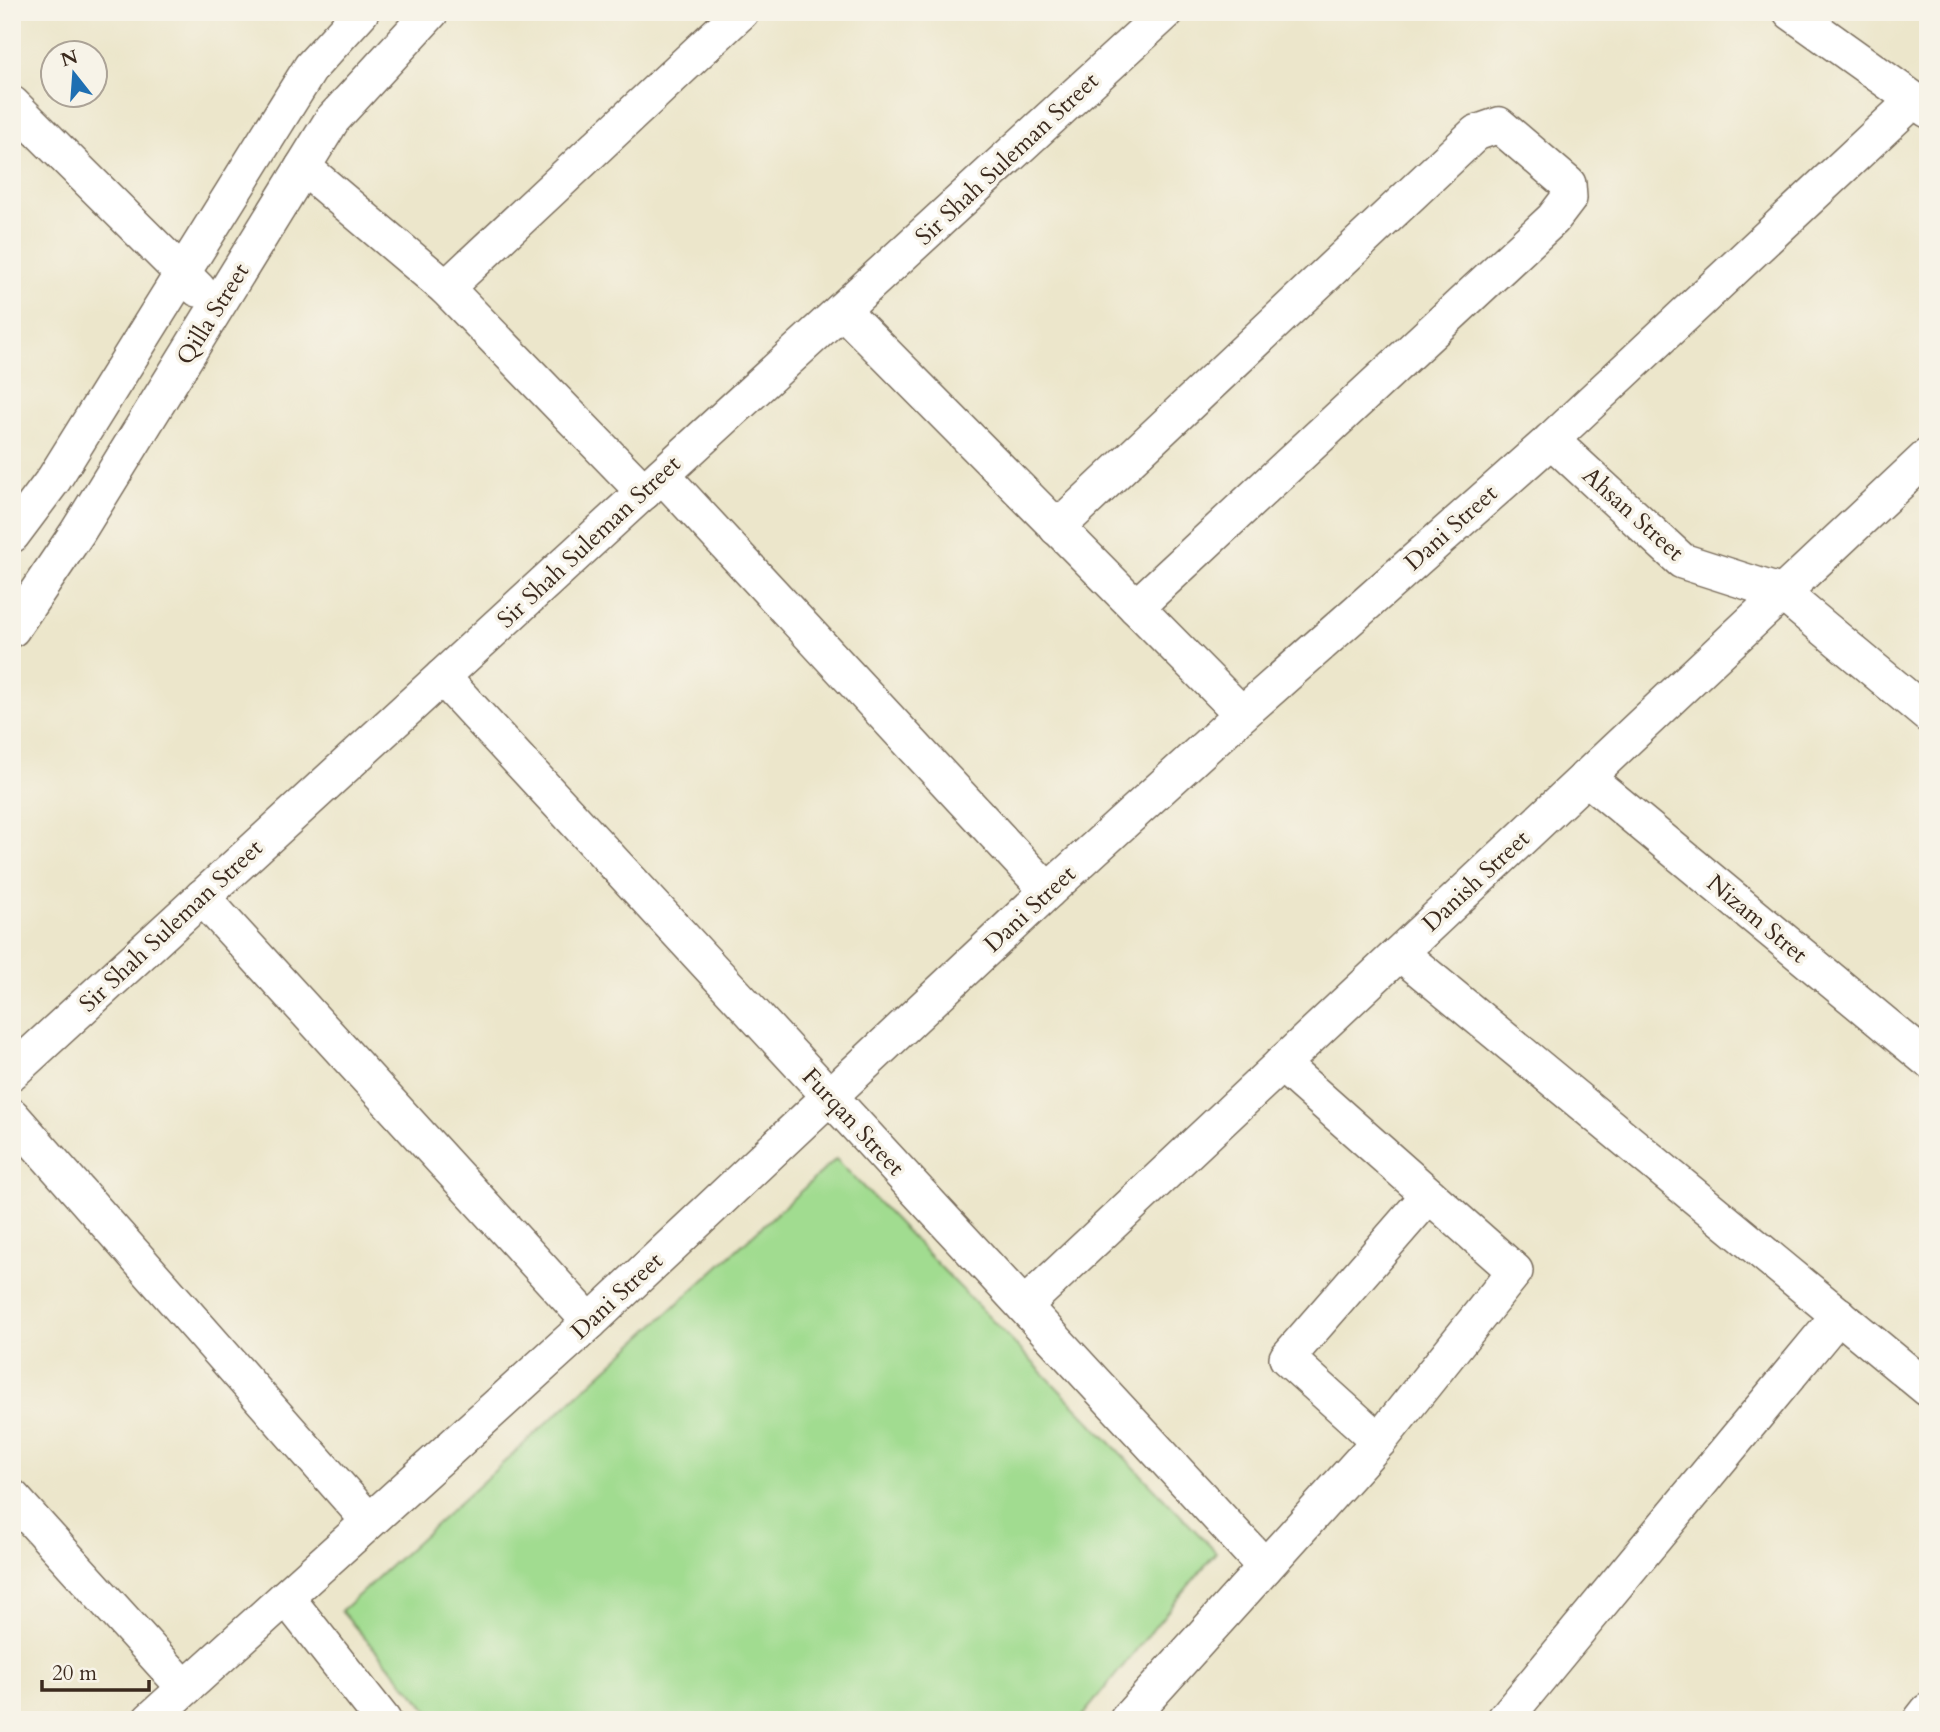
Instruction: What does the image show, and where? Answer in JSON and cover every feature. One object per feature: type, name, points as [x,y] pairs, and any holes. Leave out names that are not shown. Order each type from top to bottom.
[{"type":"street","name":"Qilla Street","points":[[12,535],[54,479],[311,68],[361,12]]},
{"type":"street","name":"Qilla Street","points":[[12,629],[77,533],[332,120],[431,12]]},
{"type":"street","points":[[446,288],[741,12]]},
{"type":"street","name":"Sir Shah Suleman Street","points":[[12,1072],[1166,12]]},
{"type":"street","points":[[1791,12],[1921,105]]},
{"type":"street","points":[[12,104],[216,308]]},
{"type":"street","name":"Dani Street","points":[[150,1720],[590,1322],[1048,891],[1242,714],[1551,440],[1921,105]]},
{"type":"street","points":[[1057,528],[1476,132],[1499,125],[1568,184],[1569,198],[1553,219],[1136,607]]},
{"type":"street","points":[[303,167],[446,288],[653,483],[1048,891]]},
{"type":"street","points":[[842,310],[1242,714]]},
{"type":"street","name":"Ahsan Street","points":[[1551,440],[1682,561],[1782,593],[1928,715]]},
{"type":"street","name":"Danish Street","points":[[1024,1306],[1928,456]]},
{"type":"street","name":"Furqan Street","points":[[442,677],[1265,1567]]},
{"type":"street","name":"Nizam Stret","points":[[1586,777],[1928,1060]]},
{"type":"street","points":[[202,897],[590,1322]]},
{"type":"street","points":[[1399,953],[1928,1389]]},
{"type":"street","points":[[1127,1720],[1379,1441],[1515,1271],[1281,1065]]},
{"type":"street","points":[[12,1116],[369,1521]]},
{"type":"street","points":[[1379,1441],[1287,1358],[1429,1195]]},
{"type":"street","points":[[1504,1720],[1839,1315]]},
{"type":"street","points":[[12,1497],[185,1688]]},
{"type":"street","points":[[286,1597],[383,1720]]},
{"type":"street","points":[[1921,1720],[1928,1711]]},
{"type":"green space","points":[[836,1159],[1216,1552],[1079,1720],[437,1720],[341,1611]]}]
